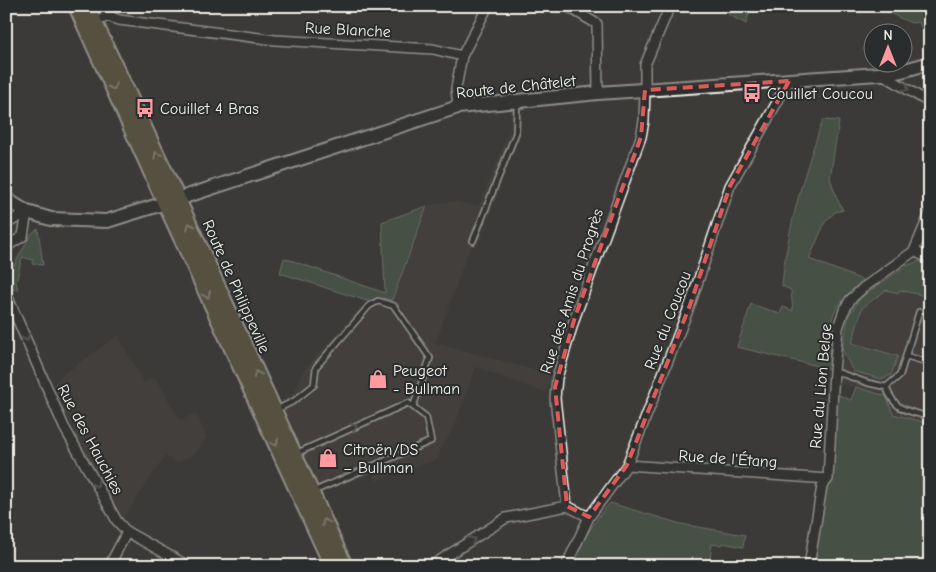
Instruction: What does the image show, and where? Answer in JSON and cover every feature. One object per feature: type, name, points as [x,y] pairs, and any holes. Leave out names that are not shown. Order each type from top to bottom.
[{"type":"main road","points":[[76,6],[90,25]]},
{"type":"main road","points":[[87,6],[90,25]]},
{"type":"main road","name":"Route de Philippeville","points":[[90,25],[172,201],[274,411],[345,566]]},
{"type":"main road","name":"Route de Châtelet","points":[[6,199],[27,212],[51,219],[107,221],[458,107],[598,93],[894,73],[930,63]]},
{"type":"main road","name":"Route de Philippeville","points":[[172,201],[332,566]]},
{"type":"street","points":[[90,25],[108,16],[113,6]]},
{"type":"street","points":[[458,107],[456,88],[462,56],[488,6]]},
{"type":"street","points":[[567,6],[598,24],[598,93]]},
{"type":"street","name":"Rue des Amis du Progrès","points":[[567,506],[555,398],[557,378],[575,317],[640,137],[644,121],[645,65],[670,6]]},
{"type":"street","name":"Rue Blanche","points":[[108,16],[119,20],[275,40],[433,49],[462,56]]},
{"type":"street","points":[[882,74],[930,103]]},
{"type":"street","name":"Rue du Coucou","points":[[566,566],[589,517],[627,466],[690,305],[730,186],[789,81]]},
{"type":"street","points":[[6,224],[27,212]]},
{"type":"street","points":[[6,247],[23,236],[27,212]]},
{"type":"street","name":"Rue du Lion Belge","points":[[810,566],[822,486],[828,479],[834,371],[838,328],[843,313],[850,300],[863,288],[914,250],[930,213]]},
{"type":"street","points":[[914,250],[930,259]]},
{"type":"street","name":"Rue des Hauchies","points":[[6,293],[64,427],[117,521],[127,532],[188,566]]},
{"type":"street","name":"Rue de l'Étang","points":[[627,466],[828,479]]},
{"type":"street","points":[[431,566],[506,518],[567,506],[589,517]]},
{"type":"street","points":[[109,566],[127,532]]},
{"type":"lane","points":[[473,240],[516,132],[517,102]]},
{"type":"lane","points":[[274,411],[294,401],[314,385],[316,367],[369,306],[378,301],[394,306],[430,358],[413,407]]},
{"type":"lane","points":[[886,387],[900,375],[919,312]]},
{"type":"lane","points":[[906,356],[930,363]]},
{"type":"lane","points":[[834,371],[886,387]]},
{"type":"lane","points":[[886,387],[891,398],[900,408],[930,417]]},
{"type":"lane","points":[[294,454],[408,403],[426,417],[431,442],[311,493]]},
{"type":"lane","points":[[735,564],[744,566]]},
{"type":"highlighted area","points":[[789,81],[730,186],[690,305],[627,465],[589,517],[567,506],[555,387],[575,317],[641,137],[645,90]]},
{"type":"shaded area","points":[[511,109],[521,109],[521,132],[480,239],[473,245],[467,255],[435,345],[441,344],[552,375],[546,392],[476,367],[453,430],[442,446],[438,459],[376,481],[374,473],[320,493],[275,403],[293,395],[302,372],[367,301],[383,298],[392,300],[427,206],[445,202],[459,202],[478,207],[510,130]]},
{"type":"shaded area","points":[[886,290],[897,293],[899,290],[930,297],[930,424],[893,414],[886,396],[840,384],[842,349],[853,371],[897,355],[852,344],[862,308]]},
{"type":"shaded area","points":[[118,335],[143,382],[155,376],[180,420],[195,413],[207,437],[196,453],[177,463],[165,456],[123,519],[93,471],[53,385],[58,378]]},
{"type":"green space","points":[[730,6],[751,6],[746,24],[728,14]]},
{"type":"green space","points":[[875,6],[930,6],[930,34],[922,29],[919,22],[909,22]]},
{"type":"green space","points":[[823,120],[839,121],[830,178],[843,210],[835,212],[825,222],[809,259],[865,281],[844,298],[833,316],[830,340],[830,369],[737,347],[751,304],[780,314],[783,307],[793,311],[791,290],[782,286],[784,265],[797,202]]},
{"type":"green space","points":[[427,206],[392,300],[383,298],[367,301],[280,273],[284,258],[385,293],[382,222]]},
{"type":"green space","points":[[38,229],[43,265],[32,264],[33,260],[22,257],[16,282],[18,290],[11,289],[12,281],[9,275],[31,234]]},
{"type":"green space","points":[[930,229],[930,251],[921,246]]},
{"type":"green space","points":[[919,261],[930,266],[930,297],[900,290],[898,293],[886,290],[862,308],[852,343],[898,356],[891,375],[881,379],[853,371],[842,349],[849,315],[861,297],[906,266]]},
{"type":"green space","points":[[856,387],[886,396],[893,414],[930,424],[930,566],[812,566],[831,467],[836,413],[834,393],[851,400]]},
{"type":"green space","points":[[610,503],[681,524],[745,535],[743,547],[723,543],[722,545],[712,544],[709,566],[575,566],[582,542]]},
{"type":"place","name":"Couillet Coucou","points":[[752,93]]},
{"type":"place","name":"Couillet 4 Bras","points":[[145,108]]},
{"type":"place","name":"Peugeot - Bullman","points":[[378,379]]},
{"type":"place","name":"Citroën/DS – Bullman","points":[[328,458]]}]
